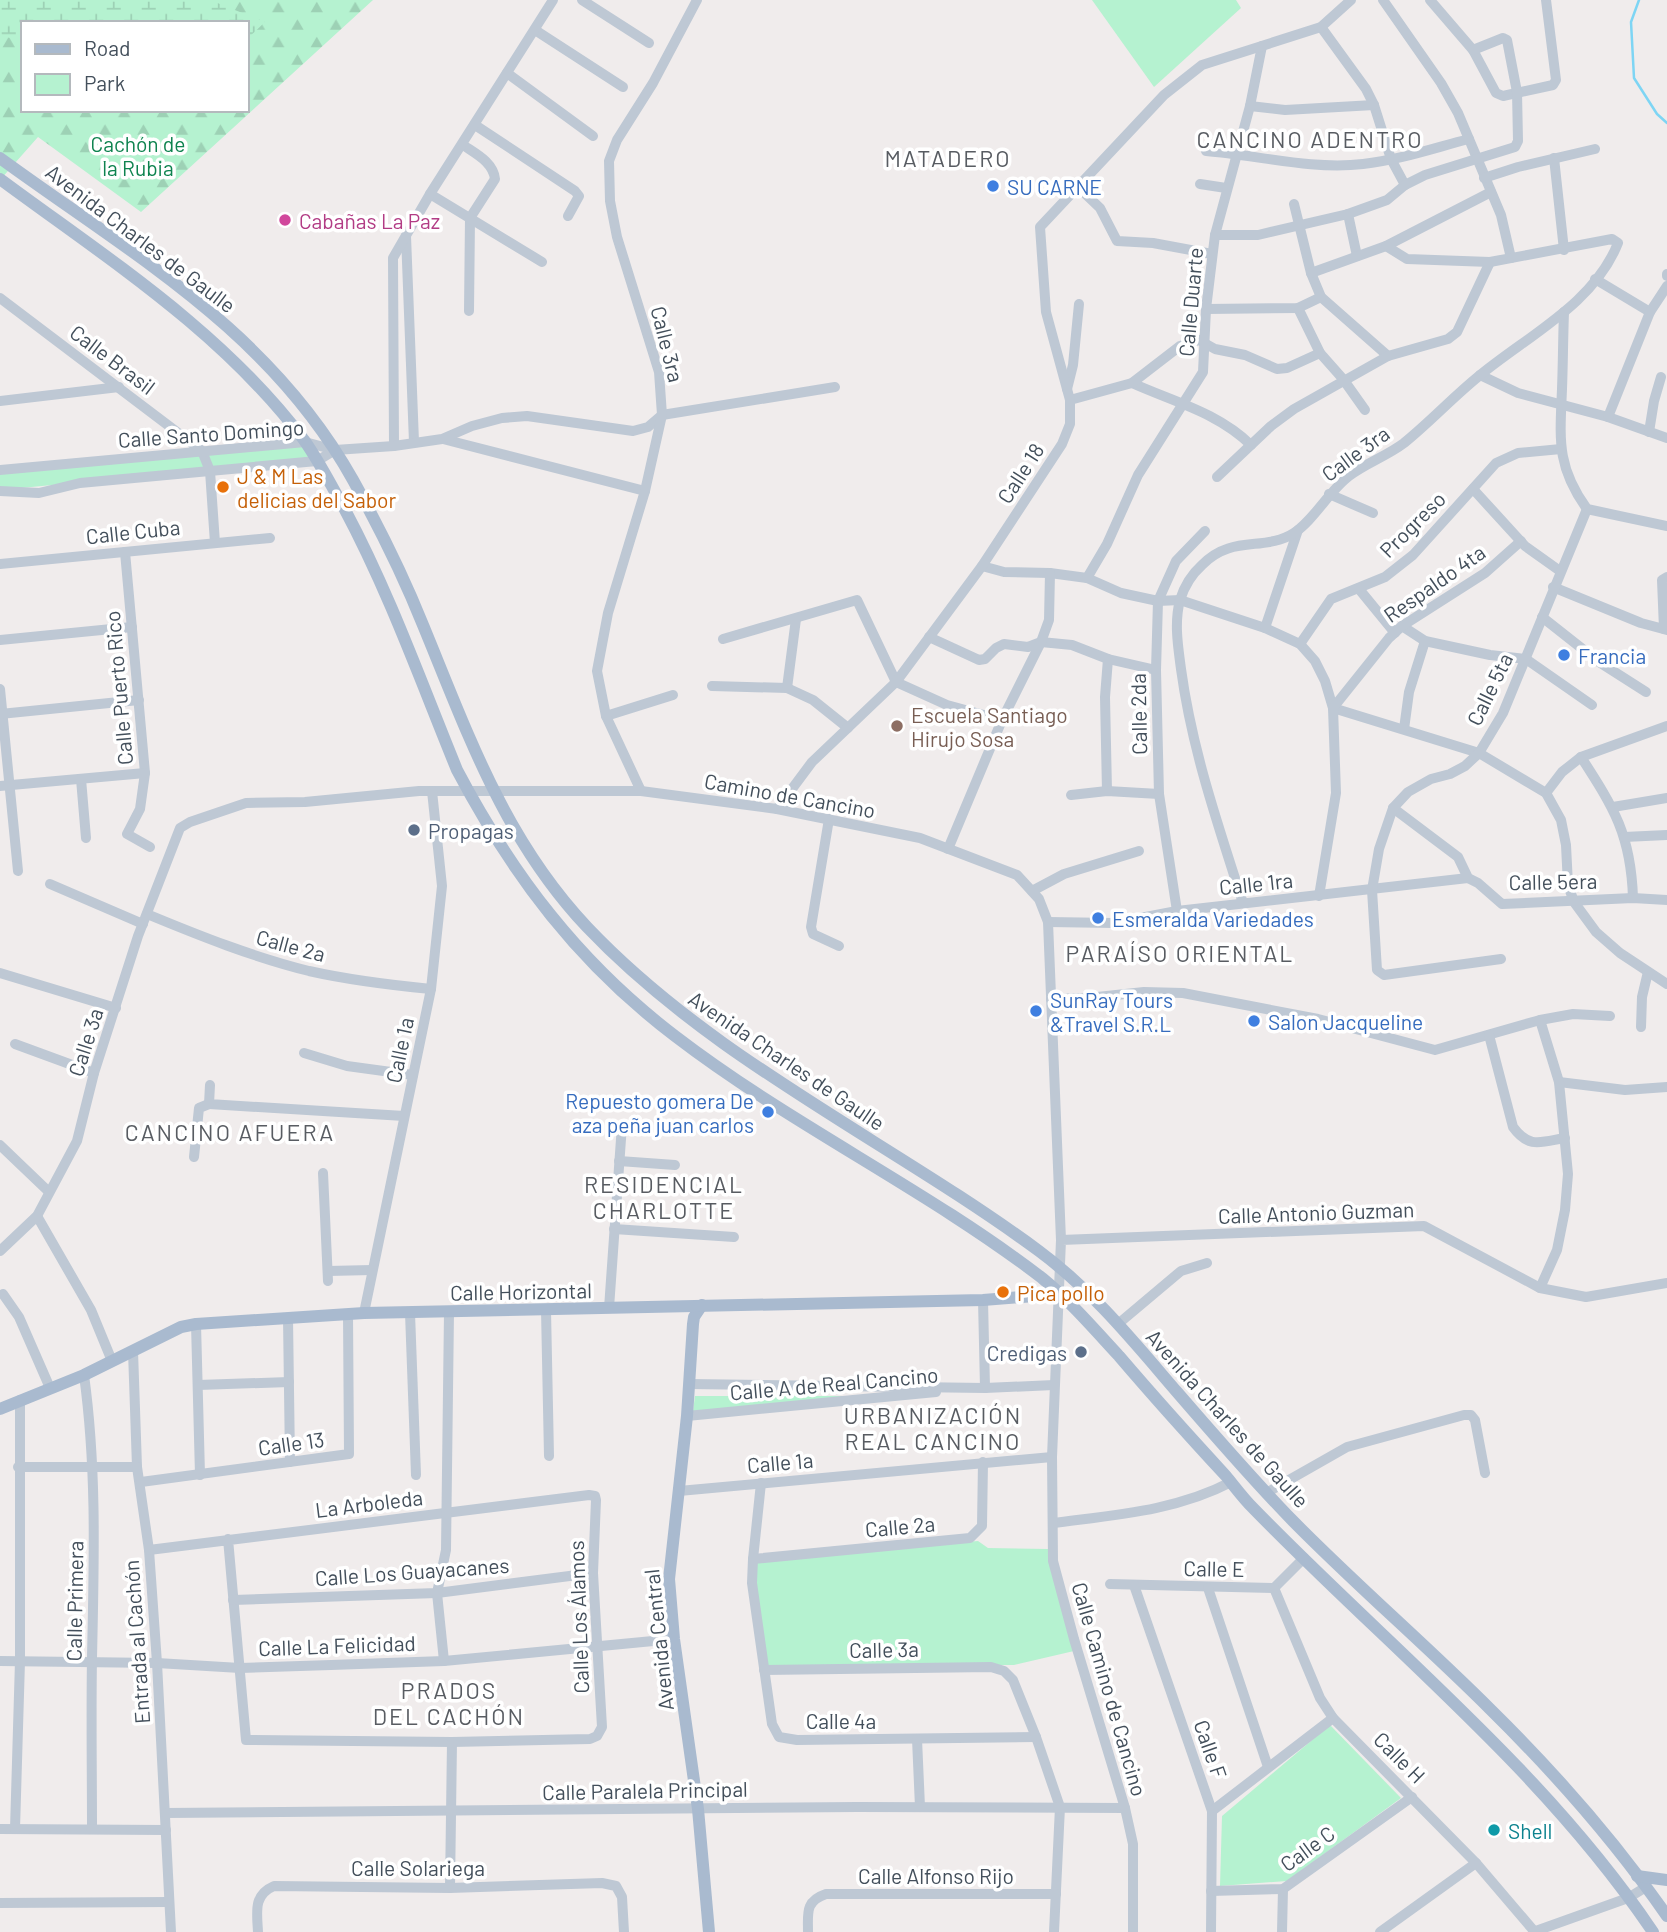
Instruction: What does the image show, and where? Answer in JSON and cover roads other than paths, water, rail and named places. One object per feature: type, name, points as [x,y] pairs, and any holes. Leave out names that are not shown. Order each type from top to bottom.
[{"type":"main road","name":"Avenida Charles de Gaulle","points":[[0,158],[113,235],[231,328],[290,387],[335,450],[369,509],[403,578],[477,760],[492,790],[518,837],[547,879],[583,923],[651,990],[717,1038],[1004,1227],[1061,1268],[1118,1324],[1327,1554],[1500,1719],[1582,1805],[1667,1916]]},
{"type":"main road","name":"Avenida Charles de Gaulle","points":[[0,179],[181,313],[218,344],[273,401],[305,442],[357,532],[387,595],[457,770],[468,791],[498,844],[536,898],[589,959],[673,1035],[725,1072],[1014,1258],[1060,1294],[1249,1504],[1491,1740],[1598,1857],[1653,1932]]},
{"type":"main road","name":"Calle Horizontal","points":[[0,1408],[84,1375],[181,1327],[196,1324],[364,1313],[983,1300],[1060,1294]]},
{"type":"main road","name":"Avenida Central","points":[[702,1305],[693,1324],[680,1491],[668,1579],[698,1809],[709,1932]]},
{"type":"main road","points":[[1304,1558],[1324,1567],[1329,1564],[1327,1554]]},
{"type":"main road","points":[[1330,1583],[1329,1575],[1334,1573],[1347,1584],[1359,1584]]},
{"type":"main road","points":[[1637,1876],[1667,1880]]},
{"type":"street","points":[[394,446],[393,258],[430,194],[553,0]]},
{"type":"street","points":[[582,0],[649,43]]},
{"type":"street","name":"Calle 3ra","points":[[641,791],[606,716],[597,671],[601,640],[645,491],[662,415],[659,372],[617,237],[610,201],[610,161],[617,140],[653,83],[697,0]]},
{"type":"street","points":[[1351,0],[1321,27],[1349,63],[1374,105],[1391,159],[1405,185]]},
{"type":"street","points":[[1383,0],[1441,83],[1458,113],[1507,234],[1511,258]]},
{"type":"street","points":[[1433,1],[1473,50],[1496,93],[1503,96],[1553,85],[1556,80],[1546,0]]},
{"type":"street","name":"Calle 18","points":[[777,809],[812,762],[896,682],[982,566],[1062,444],[1070,424],[1068,395],[1046,312],[1040,227],[1164,95],[1202,65],[1321,27]]},
{"type":"street","points":[[534,30],[623,87]]},
{"type":"street","points":[[1215,235],[1258,235],[1348,214],[1377,205],[1405,185],[1425,175],[1517,145],[1517,93],[1507,40],[1503,38],[1473,50]]},
{"type":"street","name":"Calle Duarte","points":[[1087,578],[1107,544],[1139,475],[1203,372],[1206,309],[1215,235],[1250,106],[1262,46]]},
{"type":"street","points":[[508,73],[593,136]]},
{"type":"street","points":[[1250,106],[1285,110],[1374,105]]},
{"type":"street","points":[[475,125],[575,191],[579,196],[568,216]]},
{"type":"street","points":[[1206,151],[1336,165],[1362,164],[1469,139]]},
{"type":"street","points":[[463,145],[486,162],[495,175],[470,218],[469,311]]},
{"type":"street","points":[[1484,178],[1595,149]]},
{"type":"street","points":[[1386,246],[1407,259],[1490,262],[1564,250],[1555,158]]},
{"type":"street","points":[[1200,184],[1226,188]]},
{"type":"street","points":[[1078,187],[1100,208],[1117,241],[1153,243],[1212,254]]},
{"type":"street","points":[[1311,273],[1386,246],[1491,192]]},
{"type":"street","points":[[430,194],[542,262]]},
{"type":"street","points":[[1294,204],[1311,273],[1321,297],[1388,356]]},
{"type":"street","points":[[1348,214],[1357,256]]},
{"type":"street","points":[[405,236],[414,442]]},
{"type":"street","name":"Calle 3ra","points":[[1298,530],[1329,494],[1349,476],[1402,444],[1480,375],[1564,312],[1610,262],[1618,243],[1612,239],[1564,250]]},
{"type":"street","points":[[1217,477],[1271,426],[1294,409],[1388,356],[1448,339],[1457,332],[1490,262]]},
{"type":"street","points":[[1595,279],[1650,312]]},
{"type":"street","points":[[1608,417],[1650,312],[1667,286]]},
{"type":"street","points":[[1206,309],[1298,308],[1321,297]]},
{"type":"street","name":"Calle Brasil","points":[[0,298],[202,451]]},
{"type":"street","points":[[1079,304],[1068,395],[1132,383],[1180,346],[1199,340],[1215,349],[1245,355],[1277,369],[1287,368],[1320,353]]},
{"type":"street","points":[[1298,308],[1320,353],[1364,410]]},
{"type":"street","points":[[1564,312],[1559,434],[1560,449],[1575,492],[1587,509],[1667,526]]},
{"type":"street","points":[[1480,375],[1518,393],[1608,417],[1667,438]]},
{"type":"street","points":[[1649,432],[1661,377]]},
{"type":"street","points":[[1132,383],[1163,397],[1185,403],[1223,422],[1251,445]]},
{"type":"street","points":[[0,401],[119,387]]},
{"type":"street","points":[[335,450],[442,439],[472,426],[502,418],[527,416],[633,431],[648,427],[662,415],[835,387]]},
{"type":"street","points":[[472,426],[473,447]]},
{"type":"street","points":[[442,439],[645,491]]},
{"type":"street","name":"Calle Santo Domingo","points":[[0,470],[305,442],[335,450]]},
{"type":"street","name":"Progreso","points":[[1300,644],[1331,599],[1385,577],[1413,555],[1496,463],[1518,453],[1560,449]]},
{"type":"street","name":"Calle Santo Domingo","points":[[0,491],[39,493],[80,483],[317,461],[335,450]]},
{"type":"street","points":[[202,451],[210,471],[215,543]]},
{"type":"street","points":[[1473,489],[1521,541],[1560,571]]},
{"type":"street","points":[[1329,494],[1373,513]]},
{"type":"street","name":"Calle 5ta","points":[[1393,808],[1408,792],[1457,770],[1479,753],[1503,713],[1587,509]]},
{"type":"street","points":[[1243,903],[1203,780],[1187,713],[1177,638],[1180,600],[1189,580],[1203,563],[1224,550],[1234,545],[1286,538],[1298,530]]},
{"type":"street","points":[[1265,628],[1298,530]]},
{"type":"street","name":"Calle 2da","points":[[1177,911],[1158,794],[1158,601],[1176,561],[1205,531]]},
{"type":"street","name":"Calle Cuba","points":[[0,564],[270,538]]},
{"type":"street","name":"Respaldo 4ta","points":[[1333,708],[1398,629],[1485,573],[1521,541]]},
{"type":"street","name":"Calle Puerto Rico","points":[[125,552],[145,773],[140,809],[127,834],[150,846]]},
{"type":"street","points":[[982,566],[1004,572],[1050,573],[1087,578],[1121,593],[1158,601],[1180,600],[1265,628],[1300,644],[1315,661],[1325,681],[1333,708],[1336,793],[1319,896]]},
{"type":"street","points":[[948,849],[1002,720],[1041,642],[1049,620],[1050,573]]},
{"type":"street","points":[[1553,587],[1641,624],[1666,629],[1662,580],[1667,577]]},
{"type":"street","points":[[1359,589],[1398,629],[1425,642],[1526,659],[1592,705]]},
{"type":"street","points":[[723,639],[858,600],[896,682],[947,705],[1002,720]]},
{"type":"street","points":[[1542,617],[1599,662],[1646,692]]},
{"type":"street","points":[[786,688],[796,619]]},
{"type":"street","points":[[0,640],[132,627]]},
{"type":"street","points":[[929,637],[979,660],[985,659],[1004,644],[1028,647],[1041,642],[1072,645],[1108,659],[1156,670]]},
{"type":"street","points":[[1404,729],[1409,692],[1425,642]]},
{"type":"street","points":[[1107,791],[1105,697],[1108,659]]},
{"type":"street","points":[[712,686],[786,688],[813,701],[848,728]]},
{"type":"street","points":[[0,689],[5,786],[18,871]]},
{"type":"street","points":[[606,716],[673,695]]},
{"type":"street","points":[[1,714],[139,700]]},
{"type":"street","points":[[1333,708],[1479,753],[1546,793],[1561,820],[1566,845],[1568,885],[1574,902],[1596,932],[1620,953],[1667,984]]},
{"type":"street","points":[[1546,793],[1562,772],[1581,757],[1667,726]]},
{"type":"street","points":[[1581,757],[1613,807],[1632,868],[1633,898]]},
{"type":"street","points":[[5,786],[145,773]]},
{"type":"street","points":[[81,779],[86,838]]},
{"type":"street","name":"Camino de Cancino","points":[[180,828],[246,803],[304,802],[432,791],[641,791],[777,809],[920,838],[1017,875],[1032,891],[1048,922],[1061,1240]]},
{"type":"street","name":"Calle 1a","points":[[364,1313],[431,989],[442,886],[432,791]]},
{"type":"street","points":[[1071,794],[1107,791],[1158,794]]},
{"type":"street","points":[[1613,807],[1667,798]]},
{"type":"street","points":[[1393,808],[1379,849],[1372,890],[1377,970],[1384,975],[1501,959]]},
{"type":"street","name":"Calle 5era","points":[[1393,808],[1458,857],[1468,878],[1478,883],[1502,904],[1633,898],[1667,900]]},
{"type":"street","points":[[829,819],[811,927],[813,934],[839,946]]},
{"type":"street","name":"Calle 3a","points":[[0,1251],[37,1216],[77,1141],[94,1073],[145,919],[180,828]]},
{"type":"street","points":[[1624,837],[1667,835]]},
{"type":"street","points":[[1032,891],[1063,874],[1139,850]]},
{"type":"street","name":"Calle 1ra","points":[[1048,922],[1114,923],[1177,911],[1468,878]]},
{"type":"street","name":"Calle 2a","points":[[50,884],[231,948],[310,971],[363,982],[431,989]]},
{"type":"street","points":[[1641,1027],[1642,997],[1648,972]]},
{"type":"street","points":[[0,973],[116,1008]]},
{"type":"street","points":[[1051,999],[1088,999],[1144,992],[1183,993],[1318,1019],[1435,1050],[1540,1020],[1573,1014],[1610,1016]]},
{"type":"street","points":[[1540,1020],[1559,1082],[1568,1174],[1565,1210],[1557,1250],[1540,1288]]},
{"type":"street","points":[[1489,1034],[1513,1127],[1521,1138],[1533,1143],[1565,1139]]},
{"type":"street","points":[[15,1044],[94,1073]]},
{"type":"street","points":[[304,1054],[347,1066],[413,1075]]},
{"type":"street","points":[[1559,1082],[1625,1090],[1667,1087]]},
{"type":"street","points":[[209,1104],[210,1085]]},
{"type":"street","points":[[194,1157],[199,1108],[209,1104],[404,1116]]},
{"type":"street","points":[[609,1308],[622,1125]]},
{"type":"street","points":[[0,1145],[48,1191]]},
{"type":"street","points":[[619,1161],[675,1165]]},
{"type":"street","points":[[323,1173],[328,1276],[372,1270]]},
{"type":"street","points":[[37,1216],[91,1310],[113,1361]]},
{"type":"street","name":"Calle Antonio Guzman","points":[[1061,1240],[1424,1227],[1540,1288],[1586,1297],[1667,1283]]},
{"type":"street","points":[[614,1229],[734,1237]]},
{"type":"street","points":[[1061,1240],[1061,1268]]},
{"type":"street","points":[[1118,1324],[1181,1271],[1207,1263]]},
{"type":"street","name":"Calle Camino de Cancino","points":[[1061,1268],[1052,1457],[1053,1561],[1133,1844],[1133,1932]]},
{"type":"street","points":[[3,1294],[19,1317],[50,1388]]},
{"type":"street","points":[[983,1300],[985,1388]]},
{"type":"street","points":[[546,1310],[549,1456]]},
{"type":"street","points":[[444,1661],[437,1593],[446,1549],[449,1312]]},
{"type":"street","points":[[410,1313],[416,1475]]},
{"type":"street","name":"Calle 13","points":[[141,1482],[349,1454],[348,1314]]},
{"type":"street","points":[[288,1318],[290,1462]]},
{"type":"street","points":[[196,1324],[200,1475]]},
{"type":"street","name":"Entrada al Cachón","points":[[133,1351],[137,1467],[149,1550],[157,1663],[171,1932]]},
{"type":"street","name":"Calle Primera","points":[[84,1375],[92,1432],[95,1515],[92,1829]]},
{"type":"street","points":[[198,1385],[289,1382]]},
{"type":"street","points":[[690,1384],[985,1388],[1054,1385]]},
{"type":"street","name":"Calle A de Real Cancino","points":[[687,1416],[985,1388]]},
{"type":"street","points":[[15,1829],[19,1661],[19,1400]]},
{"type":"street","points":[[1268,1492],[1347,1447],[1464,1415],[1471,1415],[1475,1420],[1485,1473]]},
{"type":"street","name":"Calle 1a","points":[[680,1491],[1052,1457]]},
{"type":"street","name":"Calle 2a","points":[[753,1559],[970,1538],[982,1526],[983,1462]]},
{"type":"street","points":[[18,1467],[137,1467]]},
{"type":"street","points":[[1053,1523],[1175,1504],[1212,1492],[1231,1482]]},
{"type":"street","name":"Calle 4a","points":[[761,1483],[752,1583],[772,1724],[779,1737],[797,1740],[1036,1737]]},
{"type":"street","name":"La Arboleda","points":[[149,1550],[589,1494],[595,1496]]},
{"type":"street","name":"Calle Los Álamos","points":[[452,1742],[590,1739],[597,1736],[602,1727],[593,1573],[595,1496]]},
{"type":"street","points":[[228,1539],[246,1740],[452,1742],[450,1888]]},
{"type":"street","name":"Calle E","points":[[1110,1584],[1273,1588],[1304,1558]]},
{"type":"street","name":"Calle Los Guayacanes","points":[[233,1600],[437,1593],[593,1573]]},
{"type":"street","name":"Calle F","points":[[1134,1585],[1212,1811],[1211,1932]]},
{"type":"street","points":[[1208,1588],[1268,1767]]},
{"type":"street","name":"Calle H","points":[[1273,1588],[1320,1698],[1333,1718],[1476,1863],[1533,1932]]},
{"type":"street","name":"Calle La Felicidad","points":[[0,1661],[157,1663],[240,1668],[444,1661],[674,1639]]},
{"type":"street","name":"Calle 3a","points":[[764,1670],[991,1667],[1004,1671],[1013,1680],[1036,1737]]},
{"type":"street","points":[[1212,1811],[1333,1718]]},
{"type":"street","points":[[1036,1737],[1060,1807],[1054,1932]]},
{"type":"street","points":[[917,1739],[920,1807]]},
{"type":"street","name":"Calle C","points":[[1211,1891],[1283,1889],[1412,1797]]},
{"type":"street","name":"Calle Paralela Principal","points":[[166,1813],[1125,1808]]},
{"type":"street","points":[[0,1829],[166,1830]]},
{"type":"street","points":[[1380,1932],[1476,1863]]},
{"type":"street","name":"Calle Solariega","points":[[258,1932],[256,1905],[265,1889],[274,1886],[450,1888],[603,1883],[616,1886],[622,1897],[624,1932]]},
{"type":"street","points":[[1533,1932],[1628,1898],[1646,1887]]},
{"type":"street","points":[[1282,1932],[1283,1889]]},
{"type":"street","name":"Calle Alfonso Rijo","points":[[808,1932],[811,1904],[816,1898],[836,1894],[1056,1894]]},
{"type":"street","points":[[0,1903],[169,1902]]},
{"type":"waterway","points":[[1639,0],[1631,22],[1634,78],[1657,114],[1667,123]]},
{"type":"place","name":"SU CARNE","points":[[993,186]]},
{"type":"place","name":"Cabañas La Paz","points":[[285,220]]},
{"type":"place","name":"J & M Las delicias del Sabor","points":[[223,487]]},
{"type":"place","name":"Francia","points":[[1564,655]]},
{"type":"place","name":"Escuela Santiago Hirujo Sosa","points":[[897,726]]},
{"type":"place","name":"Propagas","points":[[414,830]]},
{"type":"place","name":"Esmeralda Variedades","points":[[1098,918]]},
{"type":"place","name":"SunRay Tours &Travel S.R.L","points":[[1036,1011]]},
{"type":"place","name":"Salon Jacqueline","points":[[1254,1021]]},
{"type":"place","name":"Repuesto gomera De aza peña juan carlos","points":[[768,1112]]},
{"type":"place","name":"Pica pollo","points":[[1003,1292]]},
{"type":"place","name":"Credigas","points":[[1081,1352]]},
{"type":"place","name":"Shell","points":[[1494,1830]]},
{"type":"district","name":"CANCINO ADENTRO","points":[[1310,139]]},
{"type":"district","name":"MATADERO","points":[[948,158]]},
{"type":"district","name":"PARAÍSO ORIENTAL","points":[[1180,953]]},
{"type":"district","name":"CANCINO AFUERA","points":[[230,1132]]},
{"type":"district","name":"RESIDENCIAL CHARLOTTE","points":[[664,1197]]},
{"type":"district","name":"URBANIZACIÓN REAL CANCINO","points":[[933,1428]]},
{"type":"district","name":"PRADOS DEL CACHÓN","points":[[449,1703]]},
{"type":"park label","name":"Cachón de la Rubia","points":[[138,155]]}]
